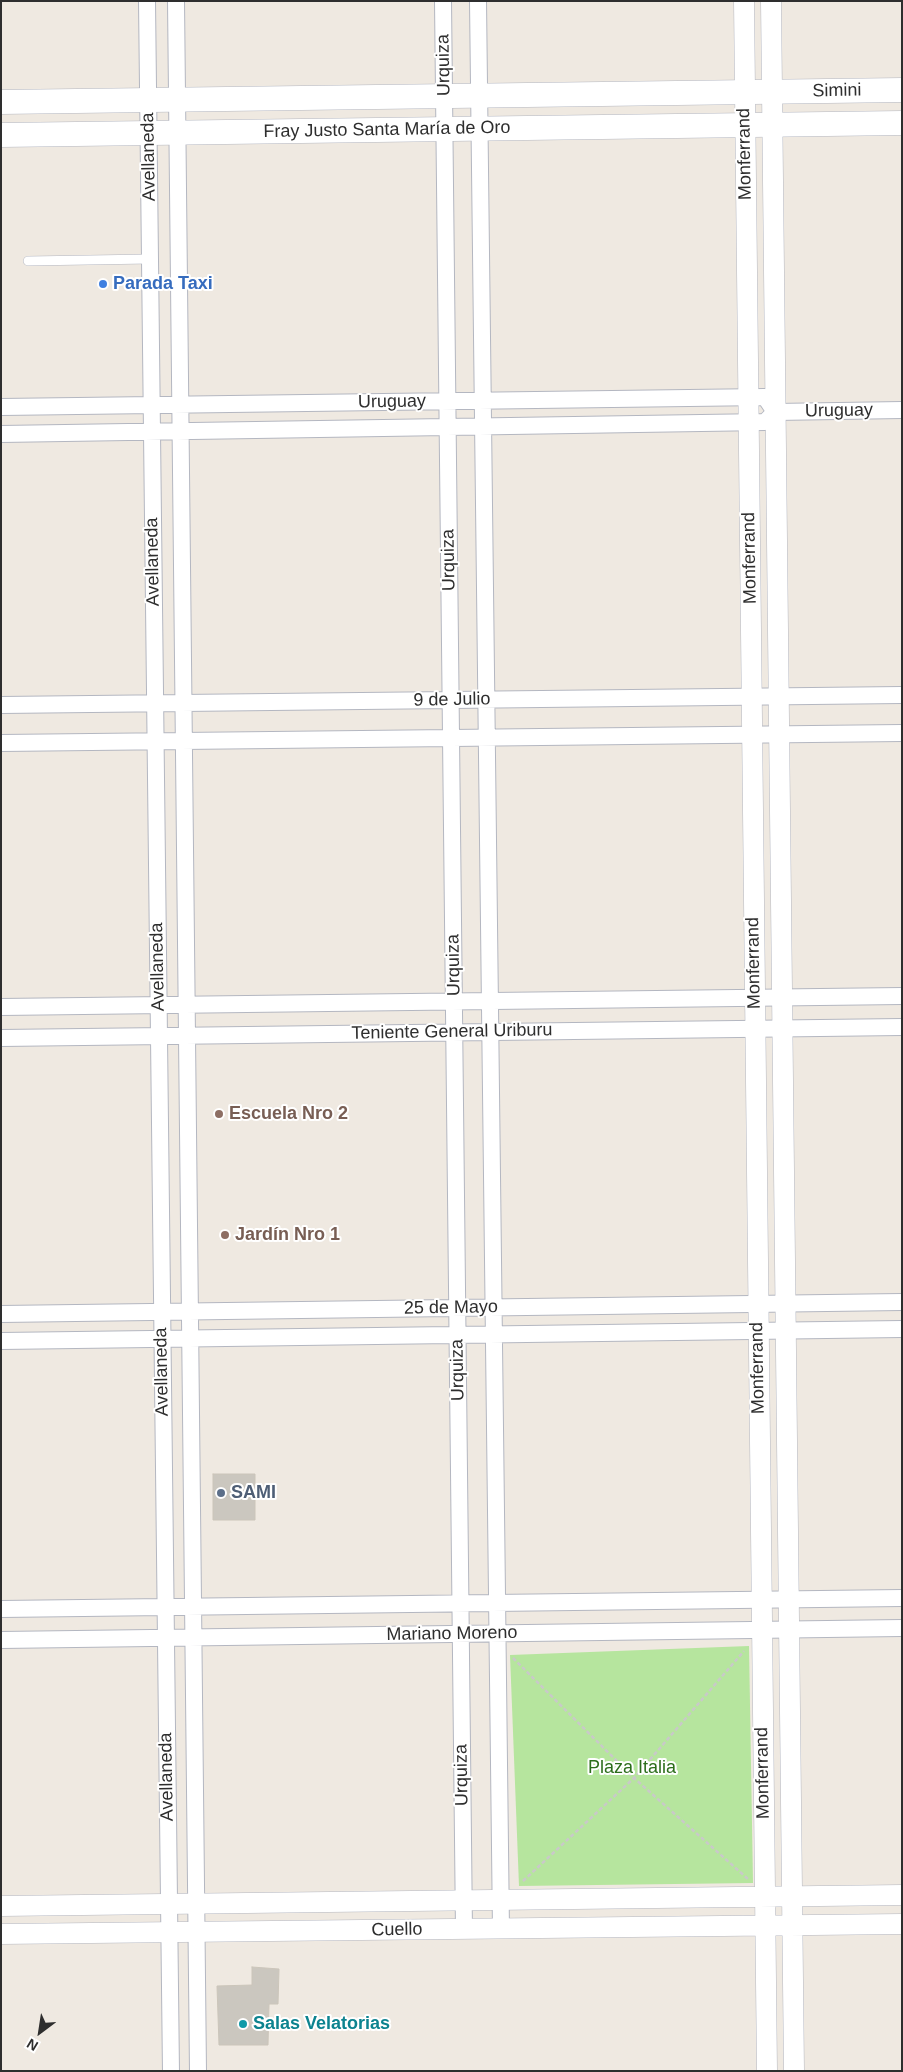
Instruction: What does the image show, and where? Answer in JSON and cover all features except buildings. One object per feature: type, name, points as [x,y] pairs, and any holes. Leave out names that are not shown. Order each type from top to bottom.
[{"type":"main road","name":"Simini","points":[[772,92],[902,90]]},
{"type":"main road","name":"Fray Justo Santa María de Oro","points":[[1,102],[772,92]]},
{"type":"main road","name":"Simini","points":[[772,125],[902,123]]},
{"type":"main road","name":"Fray Justo Santa María de Oro","points":[[1,135],[772,125]]},
{"type":"street","name":"Avellaneda","points":[[147,1],[171,2071]]},
{"type":"street","name":"Avellaneda","points":[[176,1],[198,2071]]},
{"type":"street","name":"Urquiza","points":[[443,1],[464,1929]]},
{"type":"street","name":"Urquiza","points":[[478,1],[501,1928]]},
{"type":"street","name":"Monferrand","points":[[744,1],[761,1600],[758,1890],[764,1926],[767,2071]]},
{"type":"street","name":"Monferrand","points":[[771,1],[794,2071]]},
{"type":"street","name":"Uruguay","points":[[1,407],[765,397],[775,412]]},
{"type":"street","name":"Uruguay","points":[[1,434],[748,423],[765,422],[775,412],[902,410]]},
{"type":"street","name":"9 de Julio","points":[[1,705],[902,695]]},
{"type":"street","points":[[1,743],[902,733]]},
{"type":"street","name":"Teniente General Uriburu","points":[[1,1007],[902,996]]},
{"type":"street","name":"Teniente General Uriburu","points":[[1,1038],[902,1027]]},
{"type":"street","name":"25 de Mayo","points":[[1,1314],[902,1302]]},
{"type":"street","name":"25 de Mayo","points":[[1,1341],[902,1329]]},
{"type":"street","name":"Mariano Moreno","points":[[1,1609],[902,1598]]},
{"type":"street","name":"Mariano Moreno","points":[[1,1640],[902,1628]]},
{"type":"street","name":"Cuello","points":[[1,1906],[501,1900],[758,1890],[792,1896],[902,1895]]},
{"type":"street","name":"Cuello","points":[[1,1934],[902,1924]]},
{"type":"lane","points":[[28,261],[150,259]]},
{"type":"path","points":[[518,1886],[634,1778],[749,1646]]},
{"type":"path","points":[[510,1654],[634,1778],[758,1890]]},
{"type":"green space","name":"Plaza Italia","points":[[749,1646],[753,1883],[519,1886],[510,1655]]},
{"type":"place","name":"Parada Taxi","points":[[103,284]]},
{"type":"place","name":"Escuela Nro 2","points":[[219,1114]]},
{"type":"place","name":"Jardín Nro 1","points":[[225,1235]]},
{"type":"place","name":"SAMI","points":[[221,1493]]},
{"type":"place","name":"Salas Velatorias","points":[[243,2024]]}]
